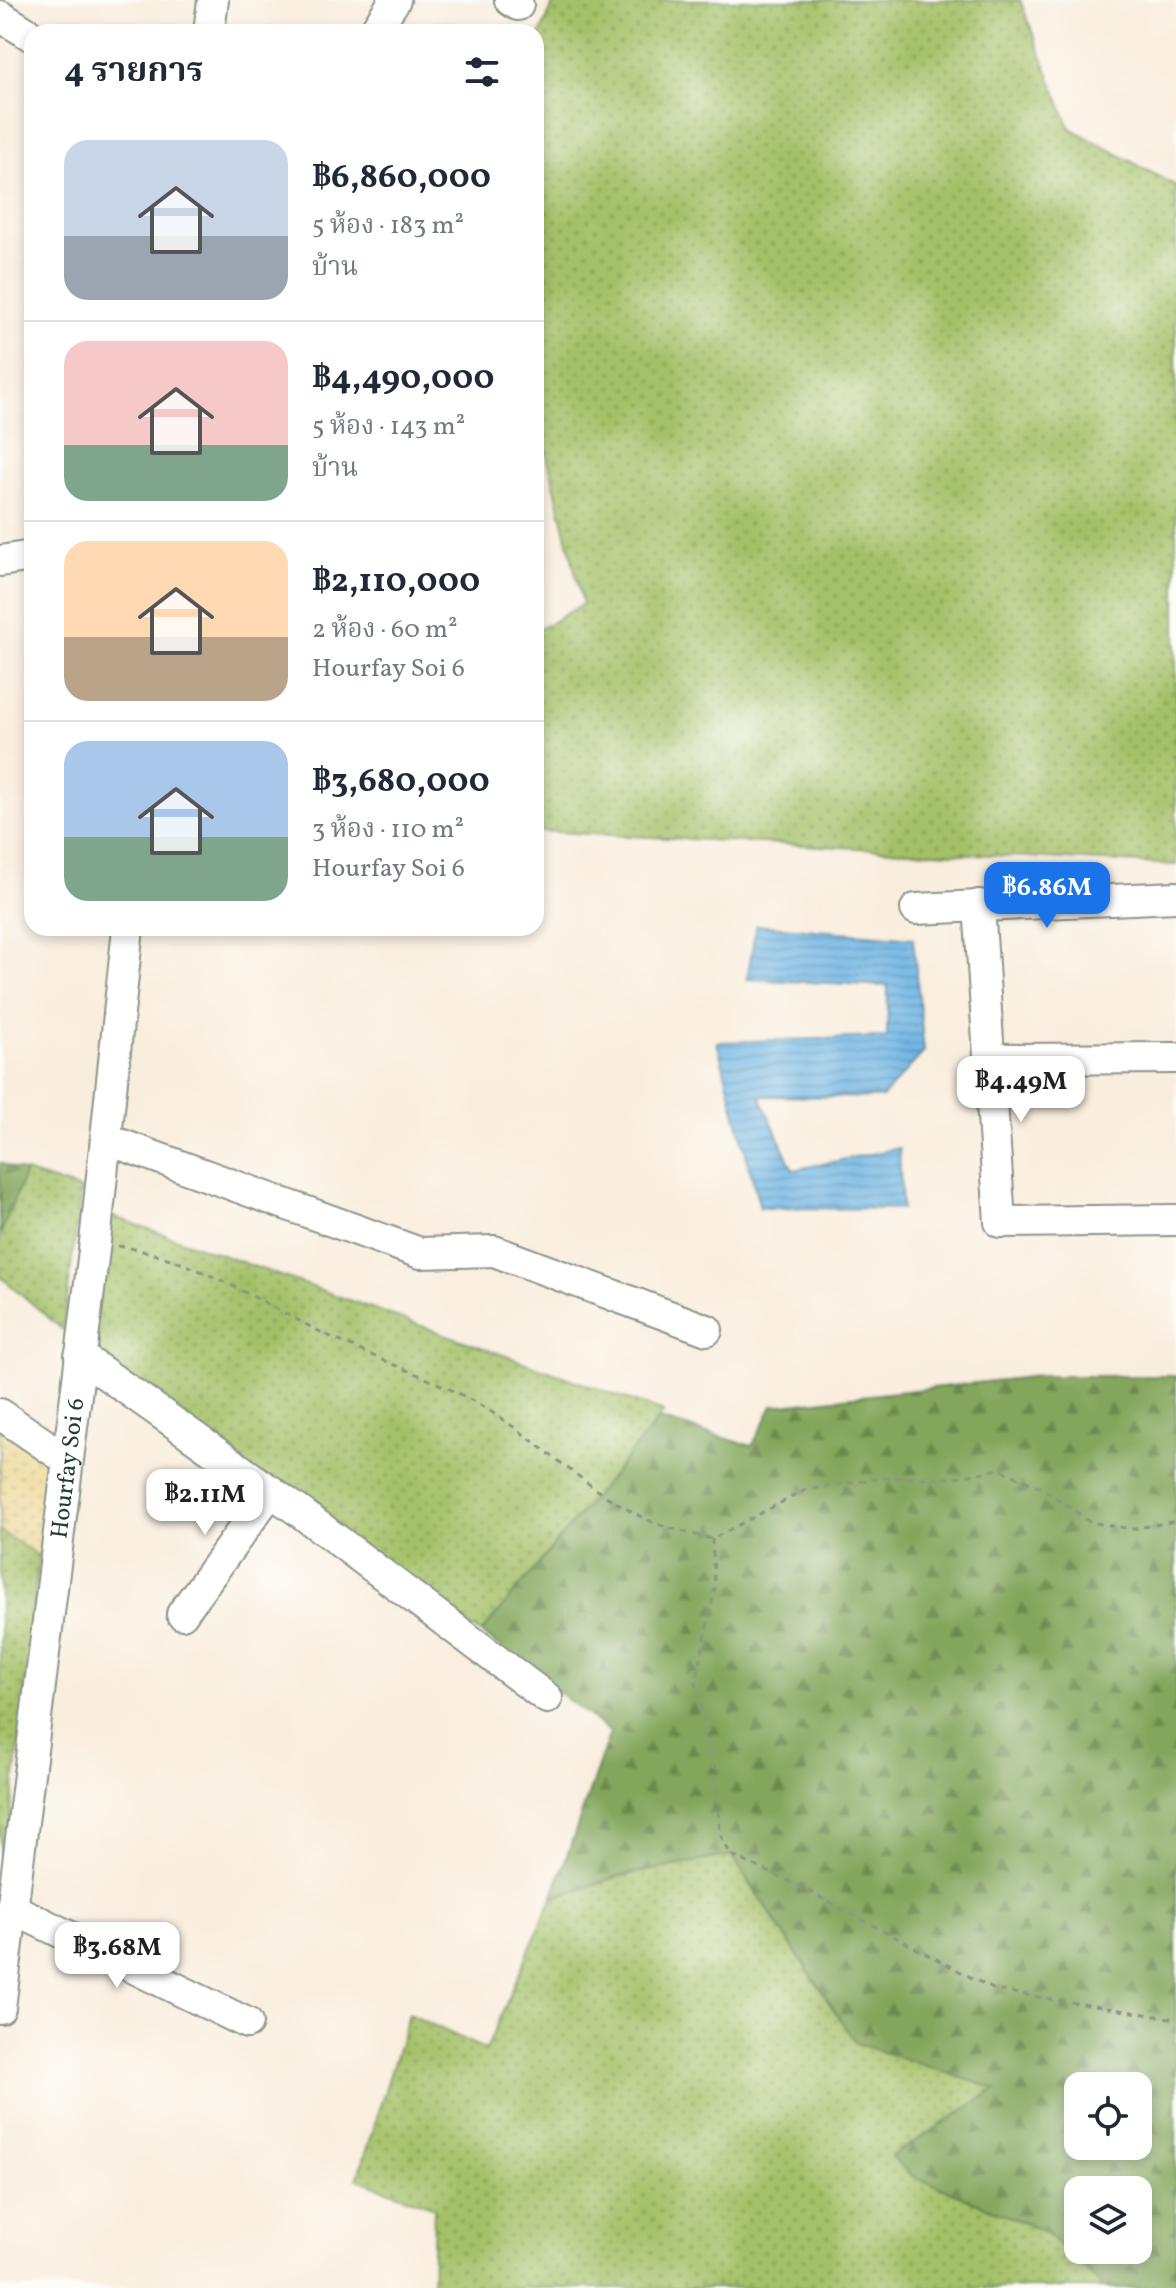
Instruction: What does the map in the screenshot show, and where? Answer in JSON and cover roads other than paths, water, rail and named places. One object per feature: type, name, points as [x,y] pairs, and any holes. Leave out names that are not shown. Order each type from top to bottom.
[{"type":"street","points":[[379,24],[395,0]]},
{"type":"street","points":[[0,16],[24,31]]},
{"type":"street","points":[[0,561],[24,557]]},
{"type":"street","points":[[916,909],[1176,897]]},
{"type":"street","points":[[979,905],[1000,1222],[1176,1220]]},
{"type":"street","name":"Hourfay Soi 6","points":[[0,2008],[95,1242],[127,936]]},
{"type":"street","points":[[990,1059],[1176,1058]]},
{"type":"street","points":[[106,1139],[420,1253],[494,1251],[707,1330]]},
{"type":"street","points":[[80,1356],[271,1491],[547,1698]]},
{"type":"street","points":[[0,1414],[66,1459]]},
{"type":"street","points":[[182,1614],[271,1491]]},
{"type":"street","points":[[11,1908],[247,2023]]},
{"type":"water","points":[[756,925],[913,938],[924,1052],[882,1098],[760,1096],[793,1170],[899,1148],[902,1209],[760,1208],[717,1042],[887,1037],[888,986],[747,979]]}]
